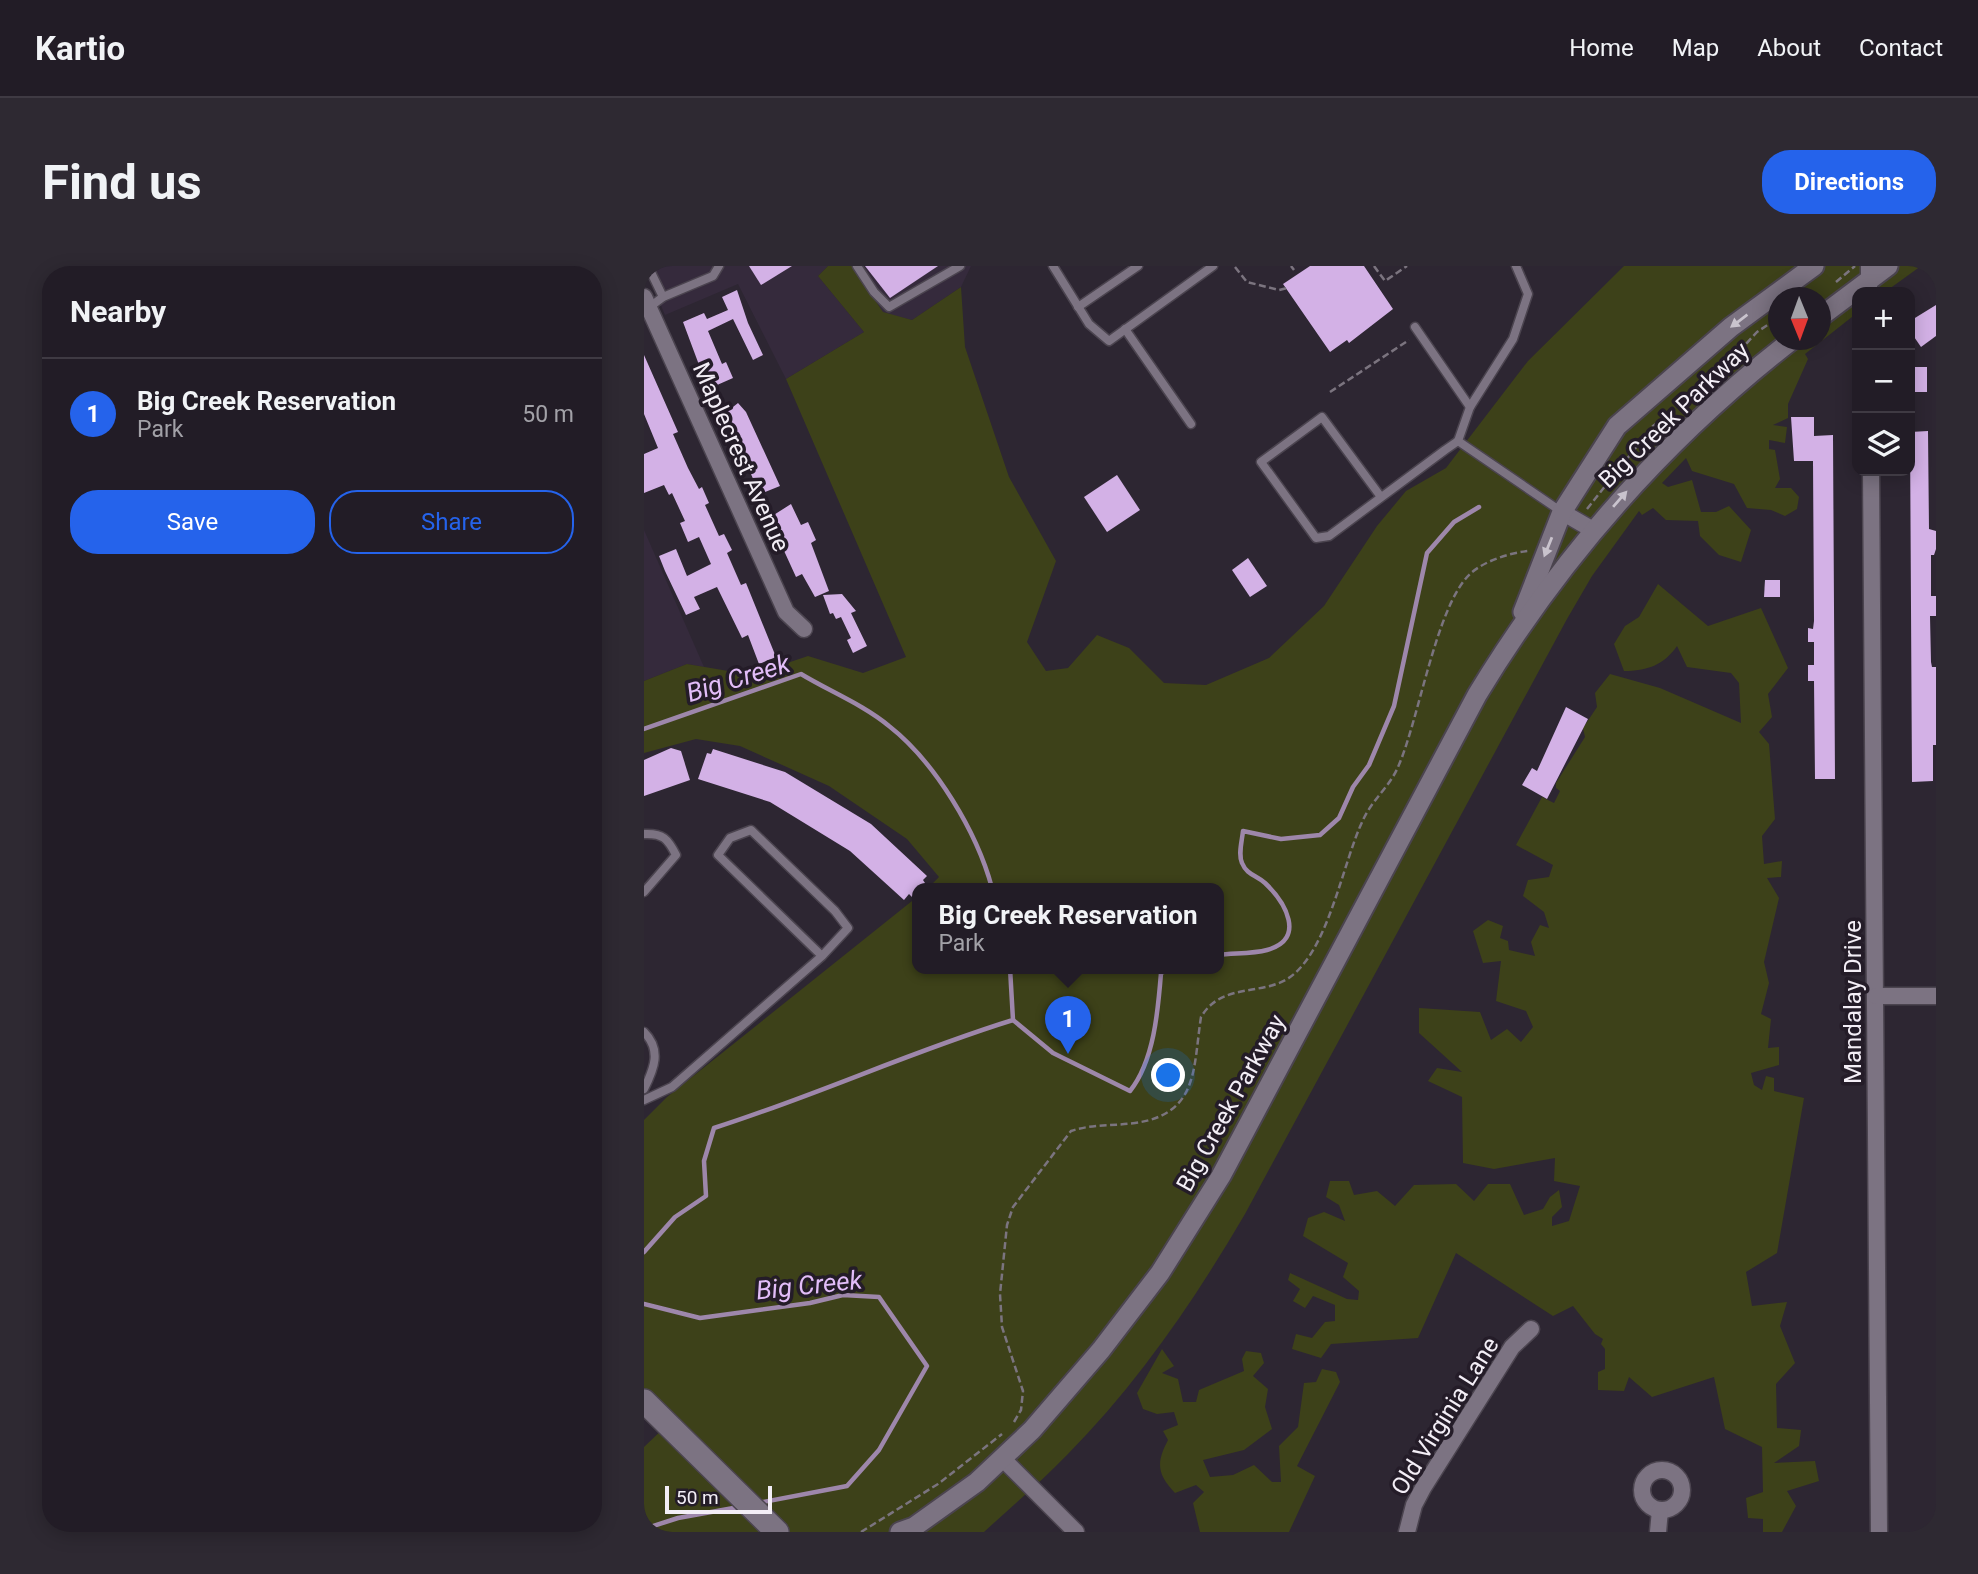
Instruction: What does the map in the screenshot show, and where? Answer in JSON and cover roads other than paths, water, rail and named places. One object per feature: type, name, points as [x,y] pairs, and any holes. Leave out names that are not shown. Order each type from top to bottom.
[{"type":"main road","points":[[644,1401],[777,1532]]},
{"type":"street","name":"Big Creek Parkway","points":[[1517,629],[1562,512],[1617,426],[1731,327],[1814,266]]},
{"type":"street","points":[[1831,309],[1888,266]]},
{"type":"street","name":"Maplecrest Avenue","points":[[646,305],[786,612],[804,629]]},
{"type":"street","name":"Big Creek Parkway","points":[[900,1532],[914,1527],[977,1482],[1032,1430],[1101,1350],[1160,1273],[1221,1177],[1477,695],[1517,629],[1593,530],[1650,464],[1779,350]]},
{"type":"street","name":"Mandalay Drive","points":[[1871,476],[1879,1532]]},
{"type":"street","points":[[1562,512],[1593,530]]},
{"type":"street","points":[[1876,996],[1936,996]]},
{"type":"street","name":"Old Virginia Lane","points":[[1407,1532],[1414,1505],[1423,1488],[1512,1347],[1531,1329]]},
{"type":"street","points":[[1002,1458],[1076,1532]]},
{"type":"street","points":[[1658,1532],[1660,1510]]},
{"type":"lane","points":[[649,266],[663,297]]},
{"type":"lane","points":[[646,305],[713,276],[719,266]]},
{"type":"lane","points":[[858,266],[874,292],[889,307],[960,266]]},
{"type":"lane","points":[[1066,266],[1055,269],[1089,324],[1109,341],[1213,266]]},
{"type":"lane","points":[[1078,307],[1138,266]]},
{"type":"lane","points":[[1381,498],[1322,417],[1261,462],[1316,538],[1329,536],[1381,498],[1458,441],[1470,407],[1513,339],[1528,294],[1516,266]]},
{"type":"lane","points":[[1125,328],[1191,424]]},
{"type":"lane","points":[[1418,330],[1470,407]]},
{"type":"lane","points":[[1458,441],[1562,512]]},
{"type":"lane","points":[[644,1100],[673,1087],[822,956],[848,929],[835,911],[751,830],[730,838],[718,855],[822,956]]},
{"type":"lane","points":[[644,834],[656,834],[668,839],[676,855],[644,892]]},
{"type":"lane","points":[[644,1032],[652,1040],[656,1052],[654,1068],[644,1089]]},
{"type":"waterway","points":[[1224,955],[1267,950],[1279,945],[1286,938],[1289,929],[1285,910],[1265,883],[1249,872],[1242,863],[1240,852],[1243,831],[1281,839],[1320,835],[1339,818],[1353,787],[1369,765],[1394,706],[1427,553],[1454,522],[1479,507]]},
{"type":"waterway","name":"Big Creek","points":[[644,729],[801,674],[879,718],[906,741],[938,778],[952,800],[976,844],[990,883]]},
{"type":"waterway","name":"Big Creek","points":[[644,1252],[675,1217],[706,1196],[704,1161],[714,1128],[1013,1020],[1010,974]]},
{"type":"waterway","points":[[1013,1020],[1053,1053],[1130,1091],[1150,1050],[1161,974]]},
{"type":"waterway","name":"Big Creek","points":[[644,1304],[700,1318],[810,1303],[843,1295],[879,1297],[927,1366],[879,1450],[847,1486],[758,1503]]},
{"type":"waterway","name":"Big Creek","points":[[644,1529],[678,1518],[739,1507]]},
{"type":"place","name":"Big Creek Reservation","points":[[1068,1054]]}]
